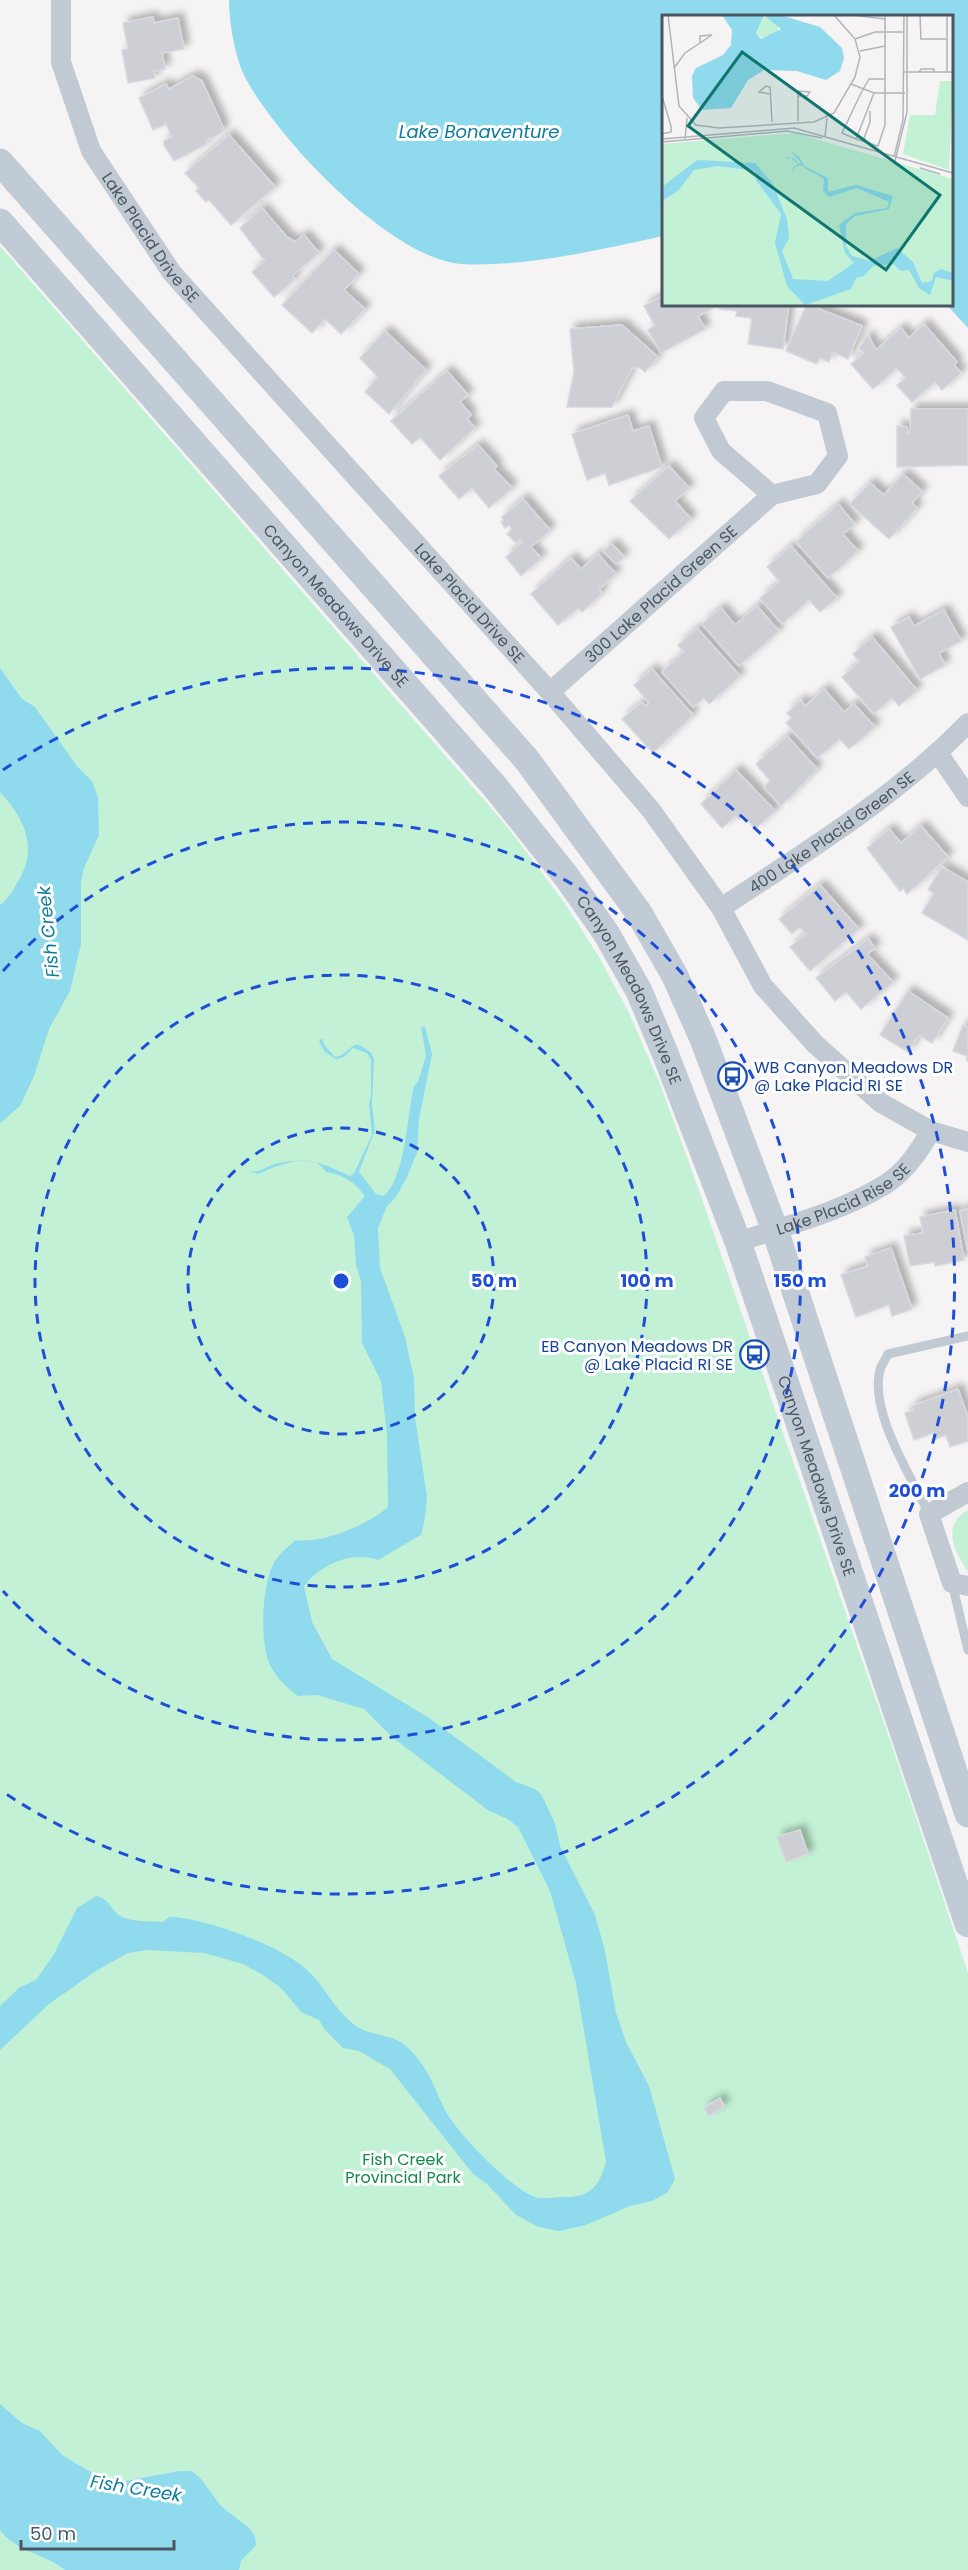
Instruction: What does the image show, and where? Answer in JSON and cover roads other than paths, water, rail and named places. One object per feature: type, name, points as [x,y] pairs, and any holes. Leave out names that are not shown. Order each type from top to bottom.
[{"type":"main road","points":[[0,162],[526,760],[599,855],[639,913],[675,976],[703,1039],[775,1230],[968,1814]]},
{"type":"main road","name":"Canyon Meadows Drive SE","points":[[0,222],[496,788],[566,876],[606,933],[639,991],[738,1242],[968,1924]]},
{"type":"street","name":"Lake Placid Drive SE","points":[[61,0],[61,62],[92,151],[172,273],[550,692],[651,810],[721,908],[764,986],[815,1044],[881,1103],[931,1131],[968,1142]]},
{"type":"street","name":"300 Lake Placid Green SE","points":[[550,692],[772,495],[817,484],[838,456],[827,412],[767,391],[724,391],[704,418],[721,451],[772,495]]},
{"type":"street","name":"400 Lake Placid Green SE","points":[[721,908],[842,829],[938,753],[968,723]]},
{"type":"street","points":[[938,753],[968,797]]},
{"type":"street","name":"Lake Placid Rise SE","points":[[738,1242],[809,1220],[886,1184],[915,1158],[931,1131]]},
{"type":"street","points":[[960,1584],[929,1514],[968,1492]]},
{"type":"lane","points":[[929,1514],[884,1417],[879,1401],[880,1370],[888,1354],[968,1336]]},
{"type":"lane","points":[[960,1584],[968,1650]]},
{"type":"water","name":"Lake Bonaventure","points":[[229,0],[968,0],[968,328],[948,306],[953,306],[953,15],[662,15],[662,236],[589,252],[510,263],[484,264],[461,264],[433,257],[402,241],[370,219],[339,192],[284,133],[246,79],[233,40]]},
{"type":"water","name":"Fish Creek","points":[[0,668],[22,699],[35,707],[77,766],[92,781],[98,797],[99,835],[84,868],[81,883],[81,944],[70,991],[49,1029],[34,1076],[20,1106],[0,1123],[0,905],[12,892],[24,870],[28,846],[22,824],[0,792]]},
{"type":"water","points":[[421,1026],[425,1027],[432,1054],[419,1119],[417,1153],[406,1179],[396,1197],[387,1206],[378,1228],[380,1268],[405,1337],[414,1378],[415,1418],[427,1496],[425,1518],[421,1535],[378,1560],[358,1557],[338,1561],[319,1571],[304,1586],[312,1622],[332,1659],[429,1718],[516,1782],[535,1789],[541,1794],[555,1823],[560,1846],[595,1915],[605,1951],[616,2013],[626,2042],[649,2086],[675,2179],[668,2192],[652,2201],[630,2206],[586,2225],[559,2231],[539,2227],[516,2215],[487,2184],[473,2174],[390,2069],[359,2051],[343,2048],[324,2029],[319,2020],[301,2012],[282,1989],[243,1964],[204,1953],[147,1950],[128,1953],[96,1971],[49,2004],[0,2050],[0,2006],[20,1987],[36,1980],[54,1954],[77,1908],[96,1896],[106,1901],[120,1916],[125,1918],[163,1922],[169,1917],[184,1918],[221,1927],[261,1943],[295,1961],[313,1976],[351,2022],[365,2031],[394,2039],[407,2047],[428,2074],[442,2104],[457,2128],[497,2170],[535,2197],[572,2197],[586,2193],[596,2184],[603,2171],[606,2162],[576,1983],[550,1891],[518,1827],[506,1818],[489,1811],[392,1737],[364,1709],[317,1695],[298,1696],[279,1679],[267,1656],[263,1632],[264,1606],[267,1582],[277,1558],[296,1540],[319,1539],[344,1532],[369,1520],[388,1507],[387,1435],[381,1381],[362,1343],[361,1281],[356,1265],[354,1236],[347,1217],[365,1196],[348,1180],[326,1172],[314,1162],[350,1176],[354,1173],[372,1135],[369,1104],[371,1060],[367,1053],[353,1048],[344,1057],[336,1059],[325,1052],[319,1042],[322,1038],[325,1046],[335,1057],[352,1046],[359,1045],[372,1054],[374,1060],[372,1104],[375,1130],[359,1172],[376,1194],[384,1196],[397,1174],[405,1144],[414,1086],[418,1082],[426,1056]]},
{"type":"water","points":[[294,1161],[258,1174],[248,1171],[256,1171]]},
{"type":"water","name":"Fish Creek","points":[[0,2404],[22,2423],[40,2431],[62,2455],[94,2474],[120,2482],[179,2471],[192,2471],[201,2479],[221,2506],[249,2528],[255,2536],[256,2545],[241,2561],[239,2570],[65,2570],[14,2544],[0,2530]]},
{"type":"place","name":"WB Canyon Meadows DR @ Lake Placid RI SE","points":[[733,1076]]},
{"type":"place","name":"EB Canyon Meadows DR @ Lake Placid RI SE","points":[[754,1355]]},
{"type":"park label","name":"Fish Creek Provincial Park","points":[[403,2168]]}]
